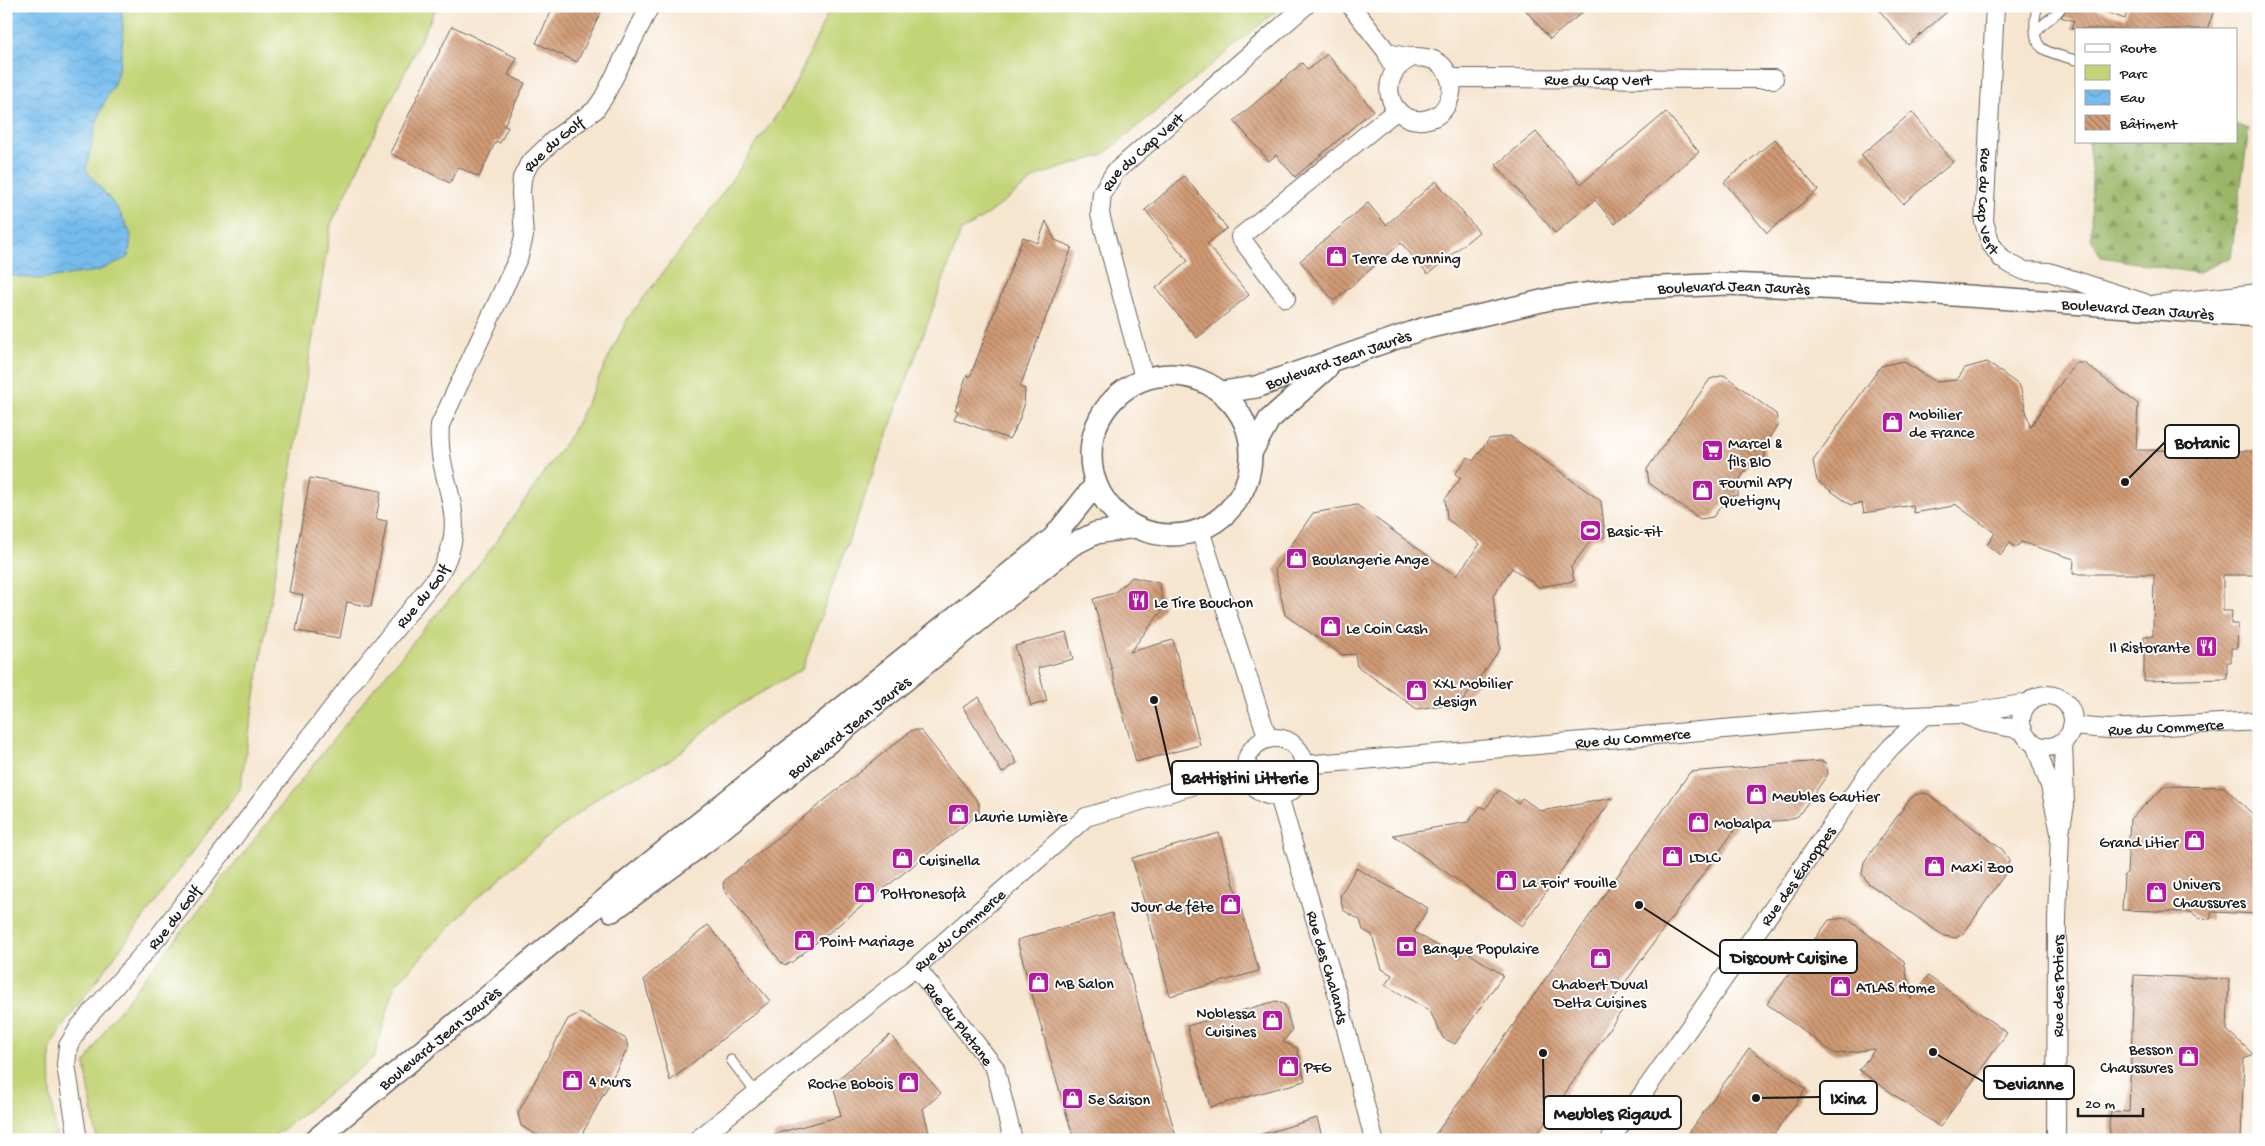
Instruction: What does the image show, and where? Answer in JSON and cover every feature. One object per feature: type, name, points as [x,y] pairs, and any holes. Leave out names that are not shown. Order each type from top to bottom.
[{"type":"main road","points":[[2158,307],[2259,296]]},
{"type":"street","name":"Rue du Golf","points":[[78,1140],[66,1065],[68,1046],[80,1026],[158,937],[349,686],[438,576],[448,559],[454,539],[454,516],[451,496],[440,456],[440,426],[519,256],[524,236],[521,203],[522,178],[529,164],[557,136],[595,110],[604,97],[650,6]]},
{"type":"street","name":"Rue du Cap Vert","points":[[1144,378],[1100,214],[1102,193],[1115,172],[1305,6]]},
{"type":"street","points":[[1351,6],[1388,52],[1398,57],[1430,58],[1446,70],[1452,89],[1450,100],[1436,116],[1426,120],[1415,120],[1396,110],[1389,94],[1391,64],[1388,52]]},
{"type":"street","name":"Rue du Cap Vert","points":[[1995,6],[1984,206],[1984,222],[1991,244],[2002,259],[2024,270],[2049,272],[2158,307]]},
{"type":"street","points":[[1391,77],[1402,62],[1411,58]]},
{"type":"street","name":"Rue du Cap Vert","points":[[1450,78],[1774,79]]},
{"type":"street","points":[[1286,298],[1240,237],[1396,110]]},
{"type":"street","name":"Boulevard Jean Jaurès","points":[[1223,392],[1256,387],[1422,329],[1550,300],[1621,289],[1726,284],[1894,291],[2158,307],[2259,316]]},
{"type":"street","points":[[1252,451],[1269,420],[1334,361]]},
{"type":"street","points":[[1164,374],[1185,375],[1205,381],[1223,392],[1238,409],[1248,429],[1252,451],[1249,476],[1239,499],[1222,518],[1200,530],[1178,535],[1156,534],[1135,527],[1119,516],[1105,501],[1096,484],[1091,458],[1094,433],[1104,410],[1121,391],[1144,378],[1164,374]]},
{"type":"street","name":"Boulevard Jean Jaurès","points":[[315,1140],[562,935],[1053,538],[1096,484]]},
{"type":"street","name":"Boulevard Jean Jaurès","points":[[562,935],[604,916],[708,840],[1072,545],[1096,533],[1135,527]]},
{"type":"street","points":[[1200,530],[1268,739]]},
{"type":"street","points":[[2047,695],[2061,700],[2071,711],[2068,734],[2050,747],[2035,744],[2023,730],[2021,716],[2028,703],[2047,695]]},
{"type":"street","name":"Rue du Commerce","points":[[1304,765],[1840,719],[1961,714],[2028,703]]},
{"type":"street","name":"Rue du Commerce","points":[[1961,714],[1986,723],[2023,730]]},
{"type":"street","name":"Rue des Échoppes","points":[[1610,1140],[1870,771],[1891,747],[1922,717]]},
{"type":"street","name":"Rue du Commerce","points":[[2068,734],[2259,720]]},
{"type":"street","name":"Rue des Potiers","points":[[2056,1140],[2056,934],[2060,834],[2065,805],[2068,734]]},
{"type":"street","points":[[1268,739],[1284,740],[1292,743],[1302,756],[1304,765],[1300,782],[1287,793],[1279,796],[1261,792],[1254,787],[1246,770],[1249,754],[1260,742],[1268,739]]},
{"type":"street","name":"Rue des Potiers","points":[[2035,744],[2050,786],[2060,834]]},
{"type":"street","name":"Rue du Commerce","points":[[697,1140],[916,967],[1086,817],[1246,770]]},
{"type":"street","name":"Rue des Chalands","points":[[1279,796],[1338,997],[1374,1140]]},
{"type":"street","name":"Rue du Platane","points":[[916,967],[995,1068],[1013,1140]]},
{"type":"lane","points":[[2038,6],[2035,28],[2037,42],[2042,49],[2075,60]]},
{"type":"lane","points":[[2036,33],[2041,23],[2054,16],[2062,6]]},
{"type":"lane","points":[[731,1060],[756,1093]]},
{"type":"green space","points":[[6,6],[437,6],[331,224],[240,789],[61,1028],[50,1051],[51,1100],[57,1140],[6,1140]]},
{"type":"green space","points":[[831,6],[1282,6],[1103,155],[1039,175],[981,219],[961,231],[802,669],[726,713],[672,759],[612,787],[543,841],[475,900],[395,985],[374,1057],[269,1140],[97,1140],[85,1064],[110,1022],[371,692],[485,557],[572,433],[628,318],[706,217],[791,94]]},
{"type":"green space","points":[[2238,125],[2249,129],[2231,257],[2197,273],[2101,257],[2091,238],[2092,176],[2088,142],[2238,142]]},
{"type":"water","points":[[6,6],[121,6],[123,36],[119,67],[99,118],[86,170],[118,209],[131,234],[129,257],[98,271],[38,279],[6,275]]},
{"type":"building","points":[[554,6],[604,6],[577,62],[536,43]]},
{"type":"building","points":[[1522,6],[1590,6],[1550,39]]},
{"type":"building","points":[[1876,6],[1954,6],[1908,45]]},
{"type":"building","points":[[2068,6],[2089,6],[2125,19],[2129,6],[2203,6],[2214,11],[2207,28],[2071,29],[2074,21],[2061,17]]},
{"type":"building","points":[[452,26],[517,58],[508,75],[525,83],[504,126],[508,127],[500,143],[496,141],[479,177],[458,167],[450,183],[390,153]]},
{"type":"building","points":[[1327,54],[1373,110],[1295,177],[1276,155],[1269,161],[1234,121],[1302,63],[1308,70]]},
{"type":"building","points":[[1666,112],[1699,152],[1615,224],[1595,200],[1555,233],[1496,165],[1536,132],[1581,184]]},
{"type":"building","points":[[1912,112],[1953,162],[1903,204],[1861,155]]},
{"type":"building","points":[[1775,139],[1818,190],[1767,233],[1724,182]]},
{"type":"building","points":[[1184,176],[1227,228],[1207,244],[1249,295],[1197,338],[1156,288],[1188,261],[1145,210]]},
{"type":"building","points":[[1436,181],[1479,232],[1428,274],[1401,243],[1334,301],[1300,261],[1368,203],[1386,225]]},
{"type":"building","points":[[1046,221],[1055,240],[1072,247],[1020,387],[1025,389],[1024,406],[1018,423],[1009,439],[954,419],[958,411],[955,410],[967,375],[970,377],[1023,237],[1038,243]]},
{"type":"building","points":[[1903,361],[1936,382],[1957,380],[1965,368],[1987,362],[2020,386],[2030,427],[2075,363],[2084,363],[2138,404],[2136,450],[2259,451],[2259,575],[2223,575],[2223,611],[2232,611],[2231,624],[2238,624],[2237,648],[2231,648],[2231,662],[2227,662],[2227,679],[2144,681],[2144,636],[2153,636],[2154,574],[2073,574],[2074,559],[2021,542],[2016,548],[2010,543],[2001,555],[1987,545],[1995,533],[1955,504],[1953,506],[1914,513],[1913,505],[1864,513],[1862,503],[1851,505],[1817,481],[1813,461],[1881,366]]},
{"type":"building","name":"Marcel & fils BIO","points":[[1724,375],[1776,414],[1778,425],[1764,445],[1765,457],[1753,459],[1738,482],[1738,495],[1728,497],[1713,517],[1700,519],[1649,483],[1647,469],[1710,379]]},
{"type":"building","points":[[1510,436],[1601,501],[1605,537],[1592,539],[1571,567],[1574,581],[1539,587],[1512,568],[1493,596],[1500,649],[1462,702],[1417,709],[1357,666],[1355,654],[1342,655],[1285,615],[1275,569],[1313,513],[1357,505],[1456,576],[1480,544],[1447,519],[1445,499],[1461,478],[1455,474],[1468,457],[1473,461],[1489,439]]},
{"type":"building","points":[[310,478],[381,491],[376,519],[387,521],[371,607],[347,602],[340,638],[296,631],[303,595],[289,592]]},
{"type":"building","points":[[1132,577],[1159,583],[1164,608],[1130,652],[1173,640],[1200,745],[1136,762],[1093,599],[1114,593]]},
{"type":"building","points":[[1066,632],[1073,659],[1038,668],[1047,701],[1031,706],[1015,646]]},
{"type":"building","points":[[979,697],[1017,763],[1002,773],[963,707]]},
{"type":"building","points":[[912,730],[922,732],[979,803],[979,813],[792,962],[785,965],[724,890],[723,883]]},
{"type":"building","points":[[1821,761],[1826,763],[1828,774],[1798,816],[1788,820],[1739,824],[1612,1001],[1623,1009],[1533,1140],[1431,1140],[1690,772]]},
{"type":"building","name":"Grand Litier","points":[[2165,786],[2224,787],[2259,820],[2259,914],[2211,912],[2211,919],[2199,918],[2191,912],[2122,910],[2124,875],[2127,873],[2130,819]]},
{"type":"building","name":"La Foir' Fouille","points":[[1499,790],[1518,803],[1522,798],[1541,811],[1613,798],[1522,926],[1393,835],[1468,822],[1481,806],[1485,809]]},
{"type":"building","name":"Maxi Zoo","points":[[1928,794],[2003,850],[2009,860],[2007,871],[1964,933],[1956,938],[1944,936],[1868,883],[1862,874],[1864,862],[1909,800],[1915,795]]},
{"type":"building","points":[[1219,833],[1259,971],[1170,996],[1132,858]]},
{"type":"building","name":"Banque Populaire","points":[[1356,868],[1428,908],[1414,932],[1459,958],[1464,950],[1503,975],[1455,1044],[1443,1038],[1430,1011],[1385,985],[1392,975],[1382,969],[1372,935],[1363,930],[1360,920],[1343,910],[1340,896]]},
{"type":"building","points":[[1112,913],[1177,1140],[1074,1140],[1046,1044],[1017,940]]},
{"type":"building","points":[[1846,918],[1904,961],[1911,999],[1928,976],[2007,1033],[1940,1127],[1859,1070],[1875,1049],[1835,1054],[1767,1004],[1829,920]]},
{"type":"building","points":[[708,925],[770,1001],[670,1081],[644,979]]},
{"type":"building","name":"Besson Chaussures","points":[[2134,975],[2229,979],[2227,1030],[2253,1054],[2244,1059],[2241,1140],[2111,1140],[2109,1124],[2111,1111],[2129,1112]]},
{"type":"building","points":[[1276,1001],[1285,1005],[1292,1030],[1283,1042],[1297,1048],[1305,1081],[1210,1107],[1187,1026]]},
{"type":"building","name":"4 Murs","points":[[580,1013],[626,1039],[628,1048],[579,1140],[546,1140],[521,1126],[518,1113],[568,1019]]},
{"type":"building","points":[[890,1035],[941,1093],[923,1109],[931,1140],[774,1140],[774,1134],[841,1116],[832,1081],[838,1079]]},
{"type":"building","points":[[1749,1048],[1806,1089],[1770,1140],[1684,1140]]},
{"type":"building","points":[[1317,1118],[1323,1140],[1260,1140],[1260,1135]]},
{"type":"place","name":"Terre de running","points":[[1337,257]]},
{"type":"place","name":"Mobilier de France","points":[[1893,422]]},
{"type":"place","name":"Marcel & fils BIO","points":[[1712,451]]},
{"type":"place","name":"Botanic","points":[[2125,482]]},
{"type":"place","name":"Fournil APY Quetigny","points":[[1703,490]]},
{"type":"place","name":"Basic-Fit","points":[[1591,530]]},
{"type":"place","name":"Boulangerie Ange","points":[[1296,558]]},
{"type":"place","name":"Le Tire Bouchon","points":[[1138,601]]},
{"type":"place","name":"Le Coin Cash","points":[[1330,627]]},
{"type":"place","name":"Il Ristorante","points":[[2206,646]]},
{"type":"place","name":"XXL Mobilier design","points":[[1417,691]]},
{"type":"place","name":"Battistini Litterie","points":[[1154,700]]},
{"type":"place","name":"Meubles Gautier","points":[[1756,795]]},
{"type":"place","name":"Laurie Lumière","points":[[958,815]]},
{"type":"place","name":"Mobalpa","points":[[1698,822]]},
{"type":"place","name":"Grand Litier","points":[[2194,841]]},
{"type":"place","name":"LDLC","points":[[1673,856]]},
{"type":"place","name":"Cuisinella","points":[[903,859]]},
{"type":"place","name":"Maxi Zoo","points":[[1935,866]]},
{"type":"place","name":"La Foir' Fouille","points":[[1506,881]]},
{"type":"place","name":"Poltronesofà","points":[[865,892]]},
{"type":"place","name":"Univers Chaussures","points":[[2157,892]]},
{"type":"place","name":"Jour de fête","points":[[1230,905]]},
{"type":"place","name":"Discount Cuisine","points":[[1639,905]]},
{"type":"place","name":"Point Mariage","points":[[804,940]]},
{"type":"place","name":"Banque Populaire","points":[[1407,947]]},
{"type":"place","name":"Chabert Duval Delta Cuisines","points":[[1600,959]]},
{"type":"place","name":"MB Salon","points":[[1039,982]]},
{"type":"place","name":"ATLAS Home","points":[[1840,986]]},
{"type":"place","name":"Noblessa Cuisines","points":[[1272,1021]]},
{"type":"place","name":"Devianne","points":[[1933,1052]]},
{"type":"place","name":"Meubles Rigaud","points":[[1543,1053]]},
{"type":"place","name":"Besson Chaussures","points":[[2189,1057]]},
{"type":"place","name":"PFG","points":[[1288,1066]]},
{"type":"place","name":"4 Murs","points":[[573,1080]]},
{"type":"place","name":"Roche Bobois","points":[[909,1082]]},
{"type":"place","name":"5e Saison","points":[[1072,1098]]},
{"type":"place","name":"Ixina","points":[[1756,1098]]}]
